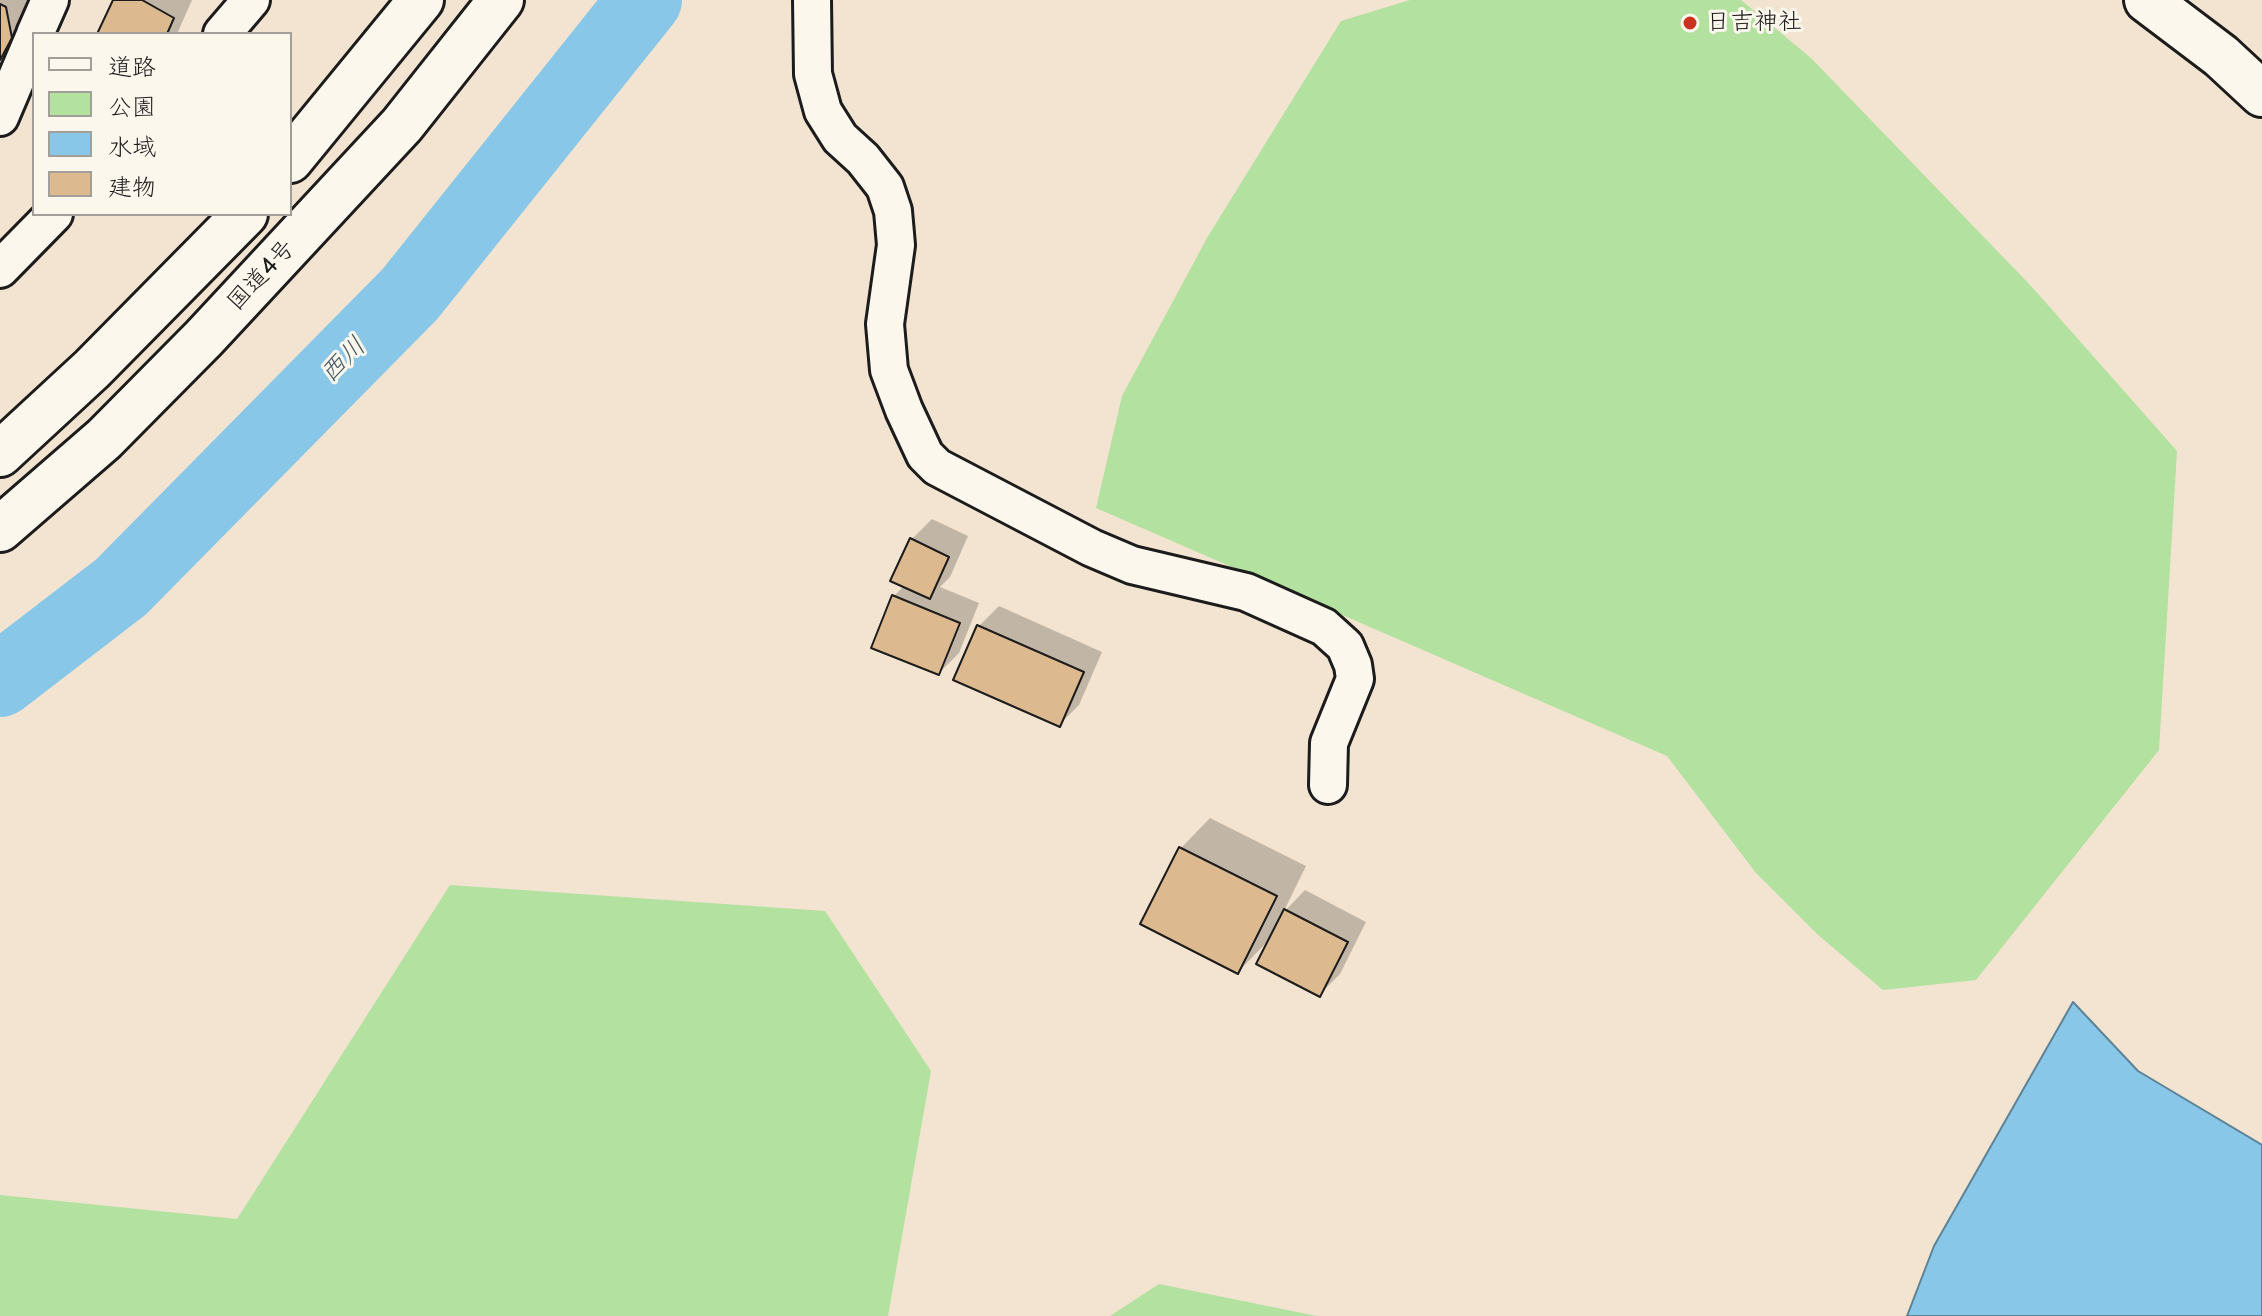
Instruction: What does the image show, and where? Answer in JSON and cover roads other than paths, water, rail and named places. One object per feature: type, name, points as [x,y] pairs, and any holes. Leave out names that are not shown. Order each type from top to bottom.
[{"type":"main road","points":[[292,158],[421,0]]},
{"type":"main road","name":"国道4号","points":[[0,529],[104,439],[215,327],[402,125],[501,0]]},
{"type":"main road","points":[[2147,0],[2221,56],[2262,94]]},
{"type":"main road","points":[[0,454],[92,369],[243,216]]},
{"type":"street","points":[[36,32],[50,0]]},
{"type":"street","points":[[224,32],[251,0]]},
{"type":"street","points":[[812,0],[813,74],[823,111],[840,138],[863,159],[885,187],[893,211],[896,245],[885,324],[889,370],[925,455],[937,467],[1092,548],[1132,565],[1246,592],[1324,627],[1345,646],[1355,679],[1329,743],[1328,785]]},
{"type":"street","points":[[0,117],[32,42]]},
{"type":"street","points":[[0,269],[52,216]]},
{"type":"water","points":[[2073,1002],[2138,1071],[2262,1145],[2262,1316],[1907,1316],[1934,1246]]},
{"type":"waterway","name":"西川","points":[[0,680],[121,587],[410,294],[645,0]]},
{"type":"place","name":"日吉神社","points":[[1690,23]]}]
